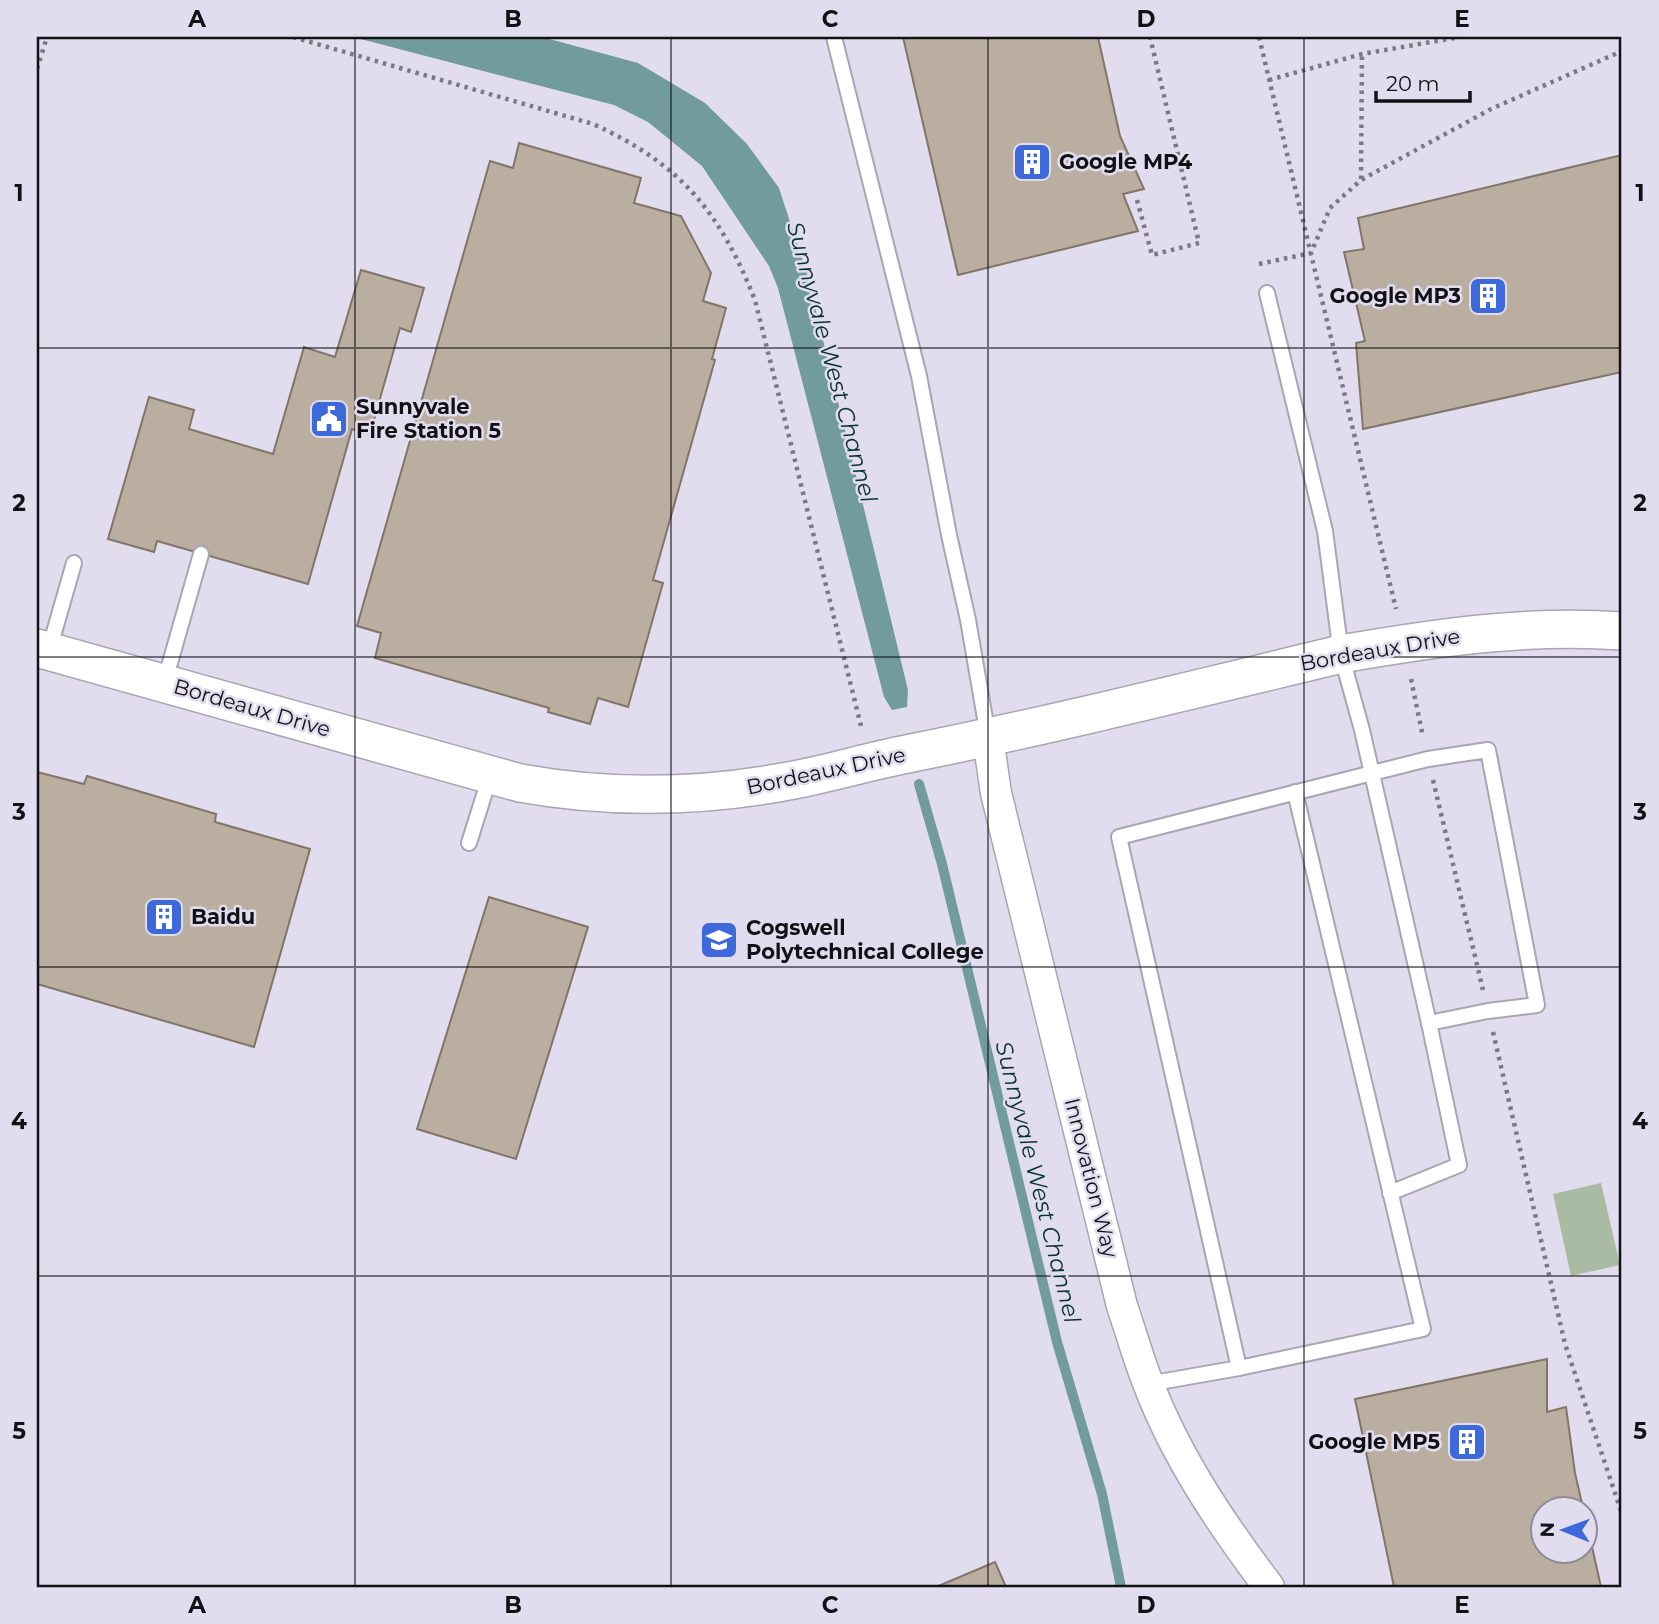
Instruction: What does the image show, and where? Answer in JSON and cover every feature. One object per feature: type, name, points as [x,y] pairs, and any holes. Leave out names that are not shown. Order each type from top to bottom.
[{"type":"street","name":"Bordeaux Drive","points":[[43,650],[490,776],[570,792],[669,795],[713,793],[786,782],[871,761],[988,738],[1341,654],[1501,631],[1622,631]]},
{"type":"street","name":"Innovation Way","points":[[988,738],[996,793],[1122,1306],[1148,1384],[1179,1452],[1219,1517],[1269,1587]]},
{"type":"lane","points":[[834,37],[919,376],[968,620],[988,738]]},
{"type":"lane","points":[[1267,293],[1325,531],[1341,654],[1372,772],[1459,1165],[1390,1193]]},
{"type":"lane","points":[[164,684],[201,554]]},
{"type":"lane","points":[[43,650],[74,563]]},
{"type":"lane","points":[[1239,1368],[1119,837],[1372,772],[1428,759],[1488,750],[1537,1005],[1488,1011],[1429,1023]]},
{"type":"lane","points":[[469,843],[490,776]]},
{"type":"lane","points":[[1148,1384],[1239,1368],[1423,1329],[1295,792]]},
{"type":"path","points":[[37,69],[47,37]]},
{"type":"path","points":[[293,37],[593,124],[618,135],[657,159],[678,177],[716,219],[743,269],[755,300],[871,761]]},
{"type":"path","points":[[1137,200],[1152,255],[1199,243],[1150,37]]},
{"type":"path","points":[[1259,37],[1332,352],[1396,609]]},
{"type":"path","points":[[1269,80],[1362,54],[1460,37]]},
{"type":"path","points":[[1311,253],[1330,208],[1361,180],[1491,109],[1622,51]]},
{"type":"path","points":[[1361,180],[1362,54]]},
{"type":"path","points":[[1259,264],[1311,253]]},
{"type":"path","points":[[1411,679],[1566,1344],[1622,1514]]},
{"type":"shaded area","points":[[353,37],[542,37],[638,63],[705,103],[747,144],[779,188],[807,274],[908,690],[907,707],[892,710],[884,697],[778,288],[769,266],[702,166],[648,122],[614,105]]},
{"type":"shaded area","points":[[1601,1183],[1620,1265],[1571,1276],[1553,1194]]},
{"type":"building","name":"Google MP4","points":[[903,37],[1098,37],[1120,136],[1144,189],[1123,194],[1138,231],[958,275]]},
{"type":"building","points":[[519,143],[641,178],[634,203],[681,216],[711,273],[703,301],[726,308],[712,359],[715,360],[653,580],[663,583],[628,707],[598,698],[590,724],[548,712],[549,708],[375,658],[381,633],[357,626],[490,161],[513,168]]},
{"type":"building","name":"Google MP3","points":[[1622,155],[1622,372],[1363,429],[1356,343],[1365,341],[1344,252],[1364,249],[1358,218]]},
{"type":"building","name":"Sunnyvale Fire Station 5","points":[[361,270],[424,288],[411,332],[400,328],[370,434],[352,429],[308,584],[157,541],[154,552],[108,539],[149,397],[194,410],[189,429],[273,454],[304,347],[335,357]]},
{"type":"building","name":"Baidu","points":[[37,772],[84,784],[87,776],[216,814],[215,822],[310,849],[254,1047],[37,984]]},
{"type":"building","points":[[489,897],[588,927],[516,1159],[417,1129]]},
{"type":"building","name":"Google MP5","points":[[1547,1359],[1547,1412],[1566,1407],[1580,1494],[1530,1494],[1530,1564],[1596,1564],[1601,1587],[1394,1587],[1355,1399]]},
{"type":"building","points":[[995,1562],[1006,1587],[936,1587]]},
{"type":"waterway","name":"Sunnyvale West Channel","points":[[919,784],[942,864],[1057,1342],[1102,1494],[1121,1587]]},
{"type":"place","name":"Google MP4","points":[[1032,162]]},
{"type":"place","name":"Google MP3","points":[[1488,296]]},
{"type":"place","name":"Sunnyvale Fire Station 5","points":[[329,419]]},
{"type":"place","name":"Baidu","points":[[164,917]]},
{"type":"place","name":"Cogswell Polytechnical College","points":[[719,940]]},
{"type":"place","name":"Google MP5","points":[[1467,1442]]}]
